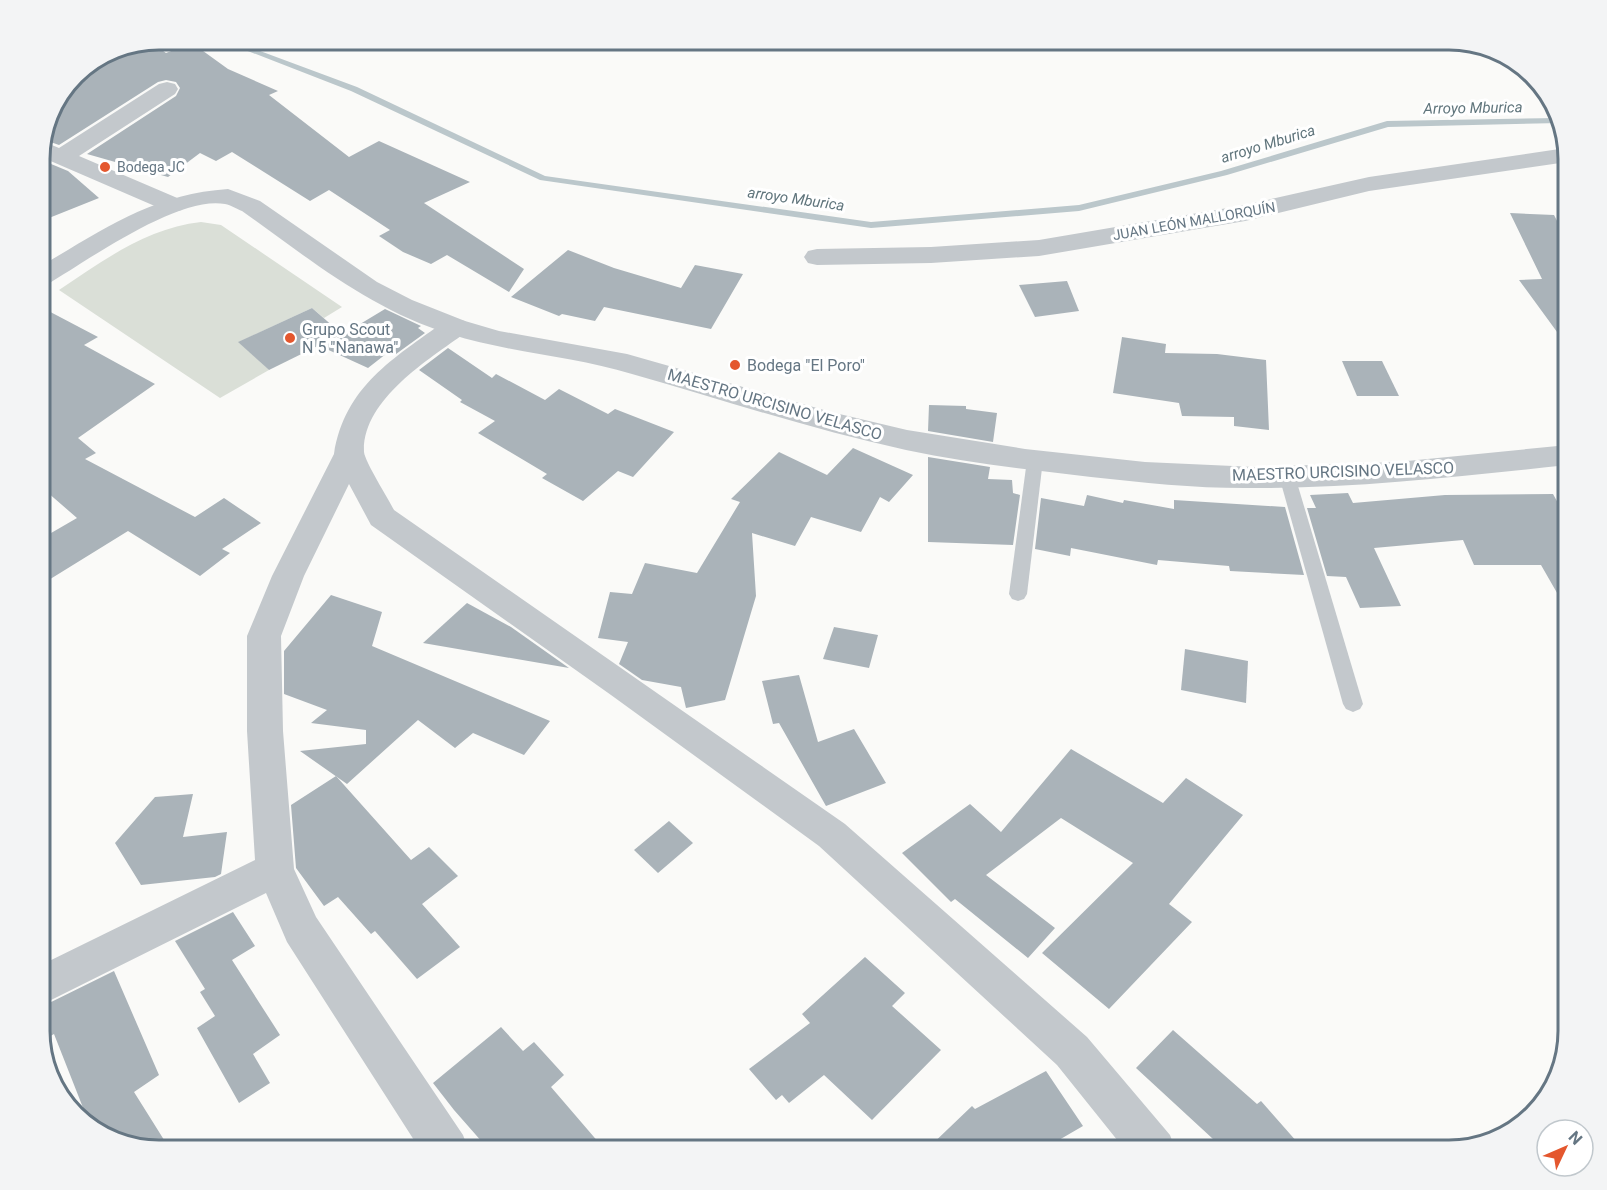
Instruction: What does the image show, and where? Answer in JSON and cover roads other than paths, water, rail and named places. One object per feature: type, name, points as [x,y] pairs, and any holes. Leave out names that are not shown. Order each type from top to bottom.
[{"type":"street","points":[[50,153],[167,89]]},
{"type":"street","points":[[50,153],[173,205]]},
{"type":"street","name":"JUAN LEÓN MALLORQUÍN","points":[[817,257],[931,255],[1039,248],[1245,213],[1369,184],[1558,156]]},
{"type":"street","name":"MAESTRO URCISINO VELASCO","points":[[50,272],[141,218],[198,198],[228,196],[251,206],[368,288],[402,306],[455,327],[497,339],[627,363],[829,421],[907,440],[1035,460],[1146,472],[1254,478],[1397,472],[1558,456]]},
{"type":"street","points":[[440,1140],[301,929],[275,869],[266,731],[264,636],[288,576],[349,454],[352,435],[362,408],[395,371],[455,327]]},
{"type":"street","points":[[349,454],[382,518],[633,692],[832,835],[1072,1051],[1145,1140]]},
{"type":"street","points":[[50,982],[275,869]]},
{"type":"lane","points":[[1018,594],[1035,460]]},
{"type":"lane","points":[[1287,476],[1353,704]]},
{"type":"waterway","name":"arroyo Mburica","points":[[250,50],[354,89],[543,178],[871,225],[1079,208],[1224,173],[1387,124],[1551,121]]},
{"type":"place","name":"Bodega JC","points":[[105,167]]},
{"type":"place","name":"Grupo Scout N 5 \"Nanawa\"","points":[[290,338]]},
{"type":"place","name":"Bodega \"El Poro\"","points":[[735,365]]},
{"type":"water label","name":"Arroyo Mburica","points":[[1473,108]]}]
